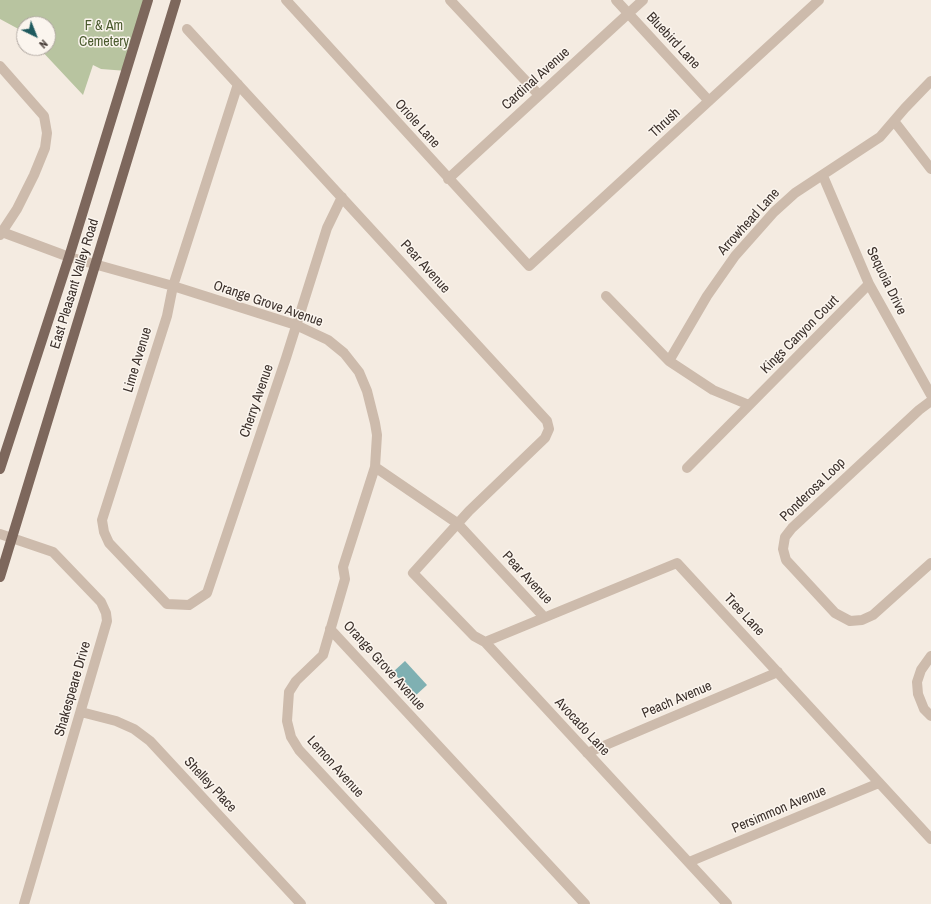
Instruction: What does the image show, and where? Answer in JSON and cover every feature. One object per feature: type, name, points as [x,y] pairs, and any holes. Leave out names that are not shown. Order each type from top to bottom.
[{"type":"main road","name":"East Pleasant Valley Road","points":[[0,469],[69,257],[148,0]]},
{"type":"main road","name":"East Pleasant Valley Road","points":[[0,577],[176,0]]},
{"type":"street","name":"Oriole Lane","points":[[286,0],[529,266]]},
{"type":"street","points":[[450,0],[539,95]]},
{"type":"street","name":"Bluebird Lane","points":[[616,0],[709,101]]},
{"type":"street","name":"Cardinal Avenue","points":[[448,179],[643,0]]},
{"type":"street","name":"Thrush","points":[[529,266],[819,0]]},
{"type":"street","name":"Pear Avenue","points":[[187,29],[546,421],[549,429],[545,438],[457,523]]},
{"type":"street","points":[[0,66],[44,116],[47,133],[45,148],[34,175],[17,209],[1,234]]},
{"type":"street","name":"Arrowhead Lane","points":[[669,361],[707,296],[735,256],[774,212],[795,193],[823,176],[880,137],[931,81]]},
{"type":"street","name":"Lime Avenue","points":[[189,605],[167,604],[112,548],[104,532],[102,520],[167,316],[173,286],[238,84]]},
{"type":"street","points":[[894,122],[931,169]]},
{"type":"street","name":"Sequoia Drive","points":[[823,176],[869,284],[931,395]]},
{"type":"street","name":"Cherry Avenue","points":[[189,605],[207,593],[327,228],[342,197]]},
{"type":"street","name":"Orange Grove Avenue","points":[[1,234],[69,257],[173,286],[296,325],[328,340],[344,353],[359,372],[367,391],[377,435],[375,467],[342,567],[345,579],[330,629],[585,904]]},
{"type":"street","name":"Kings Canyon Court","points":[[687,468],[869,284]]},
{"type":"street","points":[[606,296],[669,361],[713,390],[749,405]]},
{"type":"street","name":"Ponderosa Loop","points":[[931,401],[919,410],[792,528],[785,537],[783,549],[786,560],[835,613],[850,620],[862,620],[873,615],[931,563]]},
{"type":"street","name":"Pear Avenue","points":[[375,467],[457,523],[544,617]]},
{"type":"street","name":"Avocado Lane","points":[[457,523],[413,573],[474,636],[485,642],[727,904]]},
{"type":"street","name":"Shakespeare Drive","points":[[0,534],[53,552],[100,602],[106,612],[106,621],[81,712],[24,904]]},
{"type":"street","name":"Tree Lane","points":[[485,642],[677,562],[931,839]]},
{"type":"street","name":"Lemon Avenue","points":[[330,629],[323,655],[296,681],[289,692],[287,721],[291,737],[299,750],[442,904]]},
{"type":"street","points":[[931,656],[921,670],[918,682],[918,694],[924,709],[931,716]]},
{"type":"street","name":"Peach Avenue","points":[[587,753],[778,672]]},
{"type":"street","name":"Shelley Place","points":[[81,712],[116,721],[134,729],[150,741],[301,904]]},
{"type":"street","name":"Persimmon Avenue","points":[[688,862],[879,783]]},
{"type":"green space","name":"F & Am Cemetery","points":[[0,0],[148,0],[127,71],[101,69],[93,65],[83,95],[46,56],[56,56],[56,16],[16,16],[16,28],[0,19]]},
{"type":"water","points":[[405,661],[427,685],[415,696],[393,672]]}]
